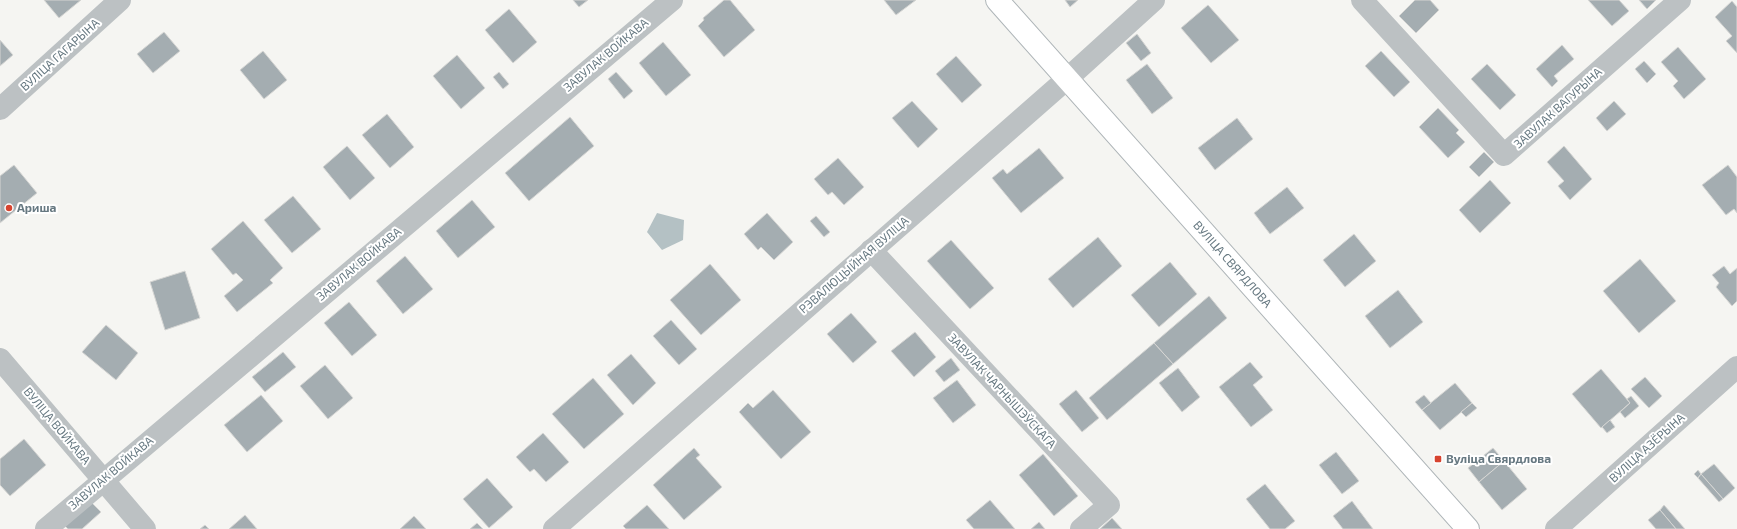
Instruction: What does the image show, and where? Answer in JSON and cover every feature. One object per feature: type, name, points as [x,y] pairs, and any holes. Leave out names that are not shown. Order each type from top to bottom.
[{"type":"main road","name":"ВУЛІЦА СВЯРДЛОВА","points":[[997,0],[1468,529]]},
{"type":"street","name":"ВУЛІЦА ГАГАРЫНА","points":[[0,109],[120,0]]},
{"type":"street","name":"ЗАВУЛАК ВОЙКАВА","points":[[46,529],[672,0]]},
{"type":"street","name":"РЭВАЛЮЦЫЙНАЯ ВУЛІЦА","points":[[554,529],[870,250],[1068,78],[1154,0]]},
{"type":"street","name":"ЗАВУЛАК ВАГУРЫНА","points":[[1362,0],[1504,155],[1680,0]]},
{"type":"street","name":"ЗАВУЛАК ЧАРНЫШЭЎСКАГА","points":[[870,250],[1109,505],[1081,529]]},
{"type":"street","name":"ВУЛІЦА ВОЙКАВА","points":[[0,359],[145,529]]},
{"type":"street","name":"ВУЛІЦА АЗЁРЫНА","points":[[1556,529],[1737,367]]},
{"type":"shaded area","points":[[657,213],[684,220],[683,240],[662,250],[647,232]]},
{"type":"building","points":[[44,0],[81,0],[59,18]]},
{"type":"building","points":[[573,0],[588,0],[579,7]]},
{"type":"building","points":[[724,0],[730,0],[755,30],[724,57],[698,26],[704,20],[703,18]]},
{"type":"building","points":[[884,0],[916,0],[896,15]]},
{"type":"building","points":[[1065,0],[1078,0],[1070,7]]},
{"type":"building","points":[[1415,0],[1430,0],[1439,10],[1416,33],[1399,16]]},
{"type":"building","points":[[1588,0],[1619,0],[1629,11],[1612,26]]},
{"type":"building","points":[[1639,0],[1656,0],[1647,9]]},
{"type":"building","points":[[1732,1],[1737,7],[1737,53],[1726,41],[1732,36],[1715,17]]},
{"type":"building","points":[[1208,5],[1239,40],[1211,63],[1181,28]]},
{"type":"building","points":[[509,9],[537,42],[513,63],[485,30]]},
{"type":"building","points":[[164,32],[180,51],[153,73],[137,54]]},
{"type":"building","points":[[1137,34],[1151,53],[1141,61],[1126,43]]},
{"type":"building","points":[[0,40],[13,55],[0,66]]},
{"type":"building","points":[[663,42],[691,75],[666,96],[639,63]]},
{"type":"building","points":[[1562,45],[1574,59],[1554,76],[1558,81],[1552,87],[1536,69]]},
{"type":"building","points":[[1678,47],[1706,79],[1684,99],[1673,86],[1678,81],[1661,62]]},
{"type":"building","points":[[263,51],[287,80],[264,99],[240,70]]},
{"type":"building","points":[[1381,51],[1410,82],[1394,97],[1365,66]]},
{"type":"building","points":[[457,55],[485,88],[461,109],[433,76]]},
{"type":"building","points":[[956,56],[982,85],[962,103],[936,74]]},
{"type":"building","points":[[1644,61],[1656,74],[1647,83],[1635,69]]},
{"type":"building","points":[[1147,64],[1173,98],[1152,114],[1126,80]]},
{"type":"building","points":[[1487,64],[1516,95],[1500,110],[1471,79]]},
{"type":"building","points":[[499,72],[509,84],[503,89],[493,77]]},
{"type":"building","points":[[616,72],[633,91],[624,99],[608,79]]},
{"type":"building","points":[[912,101],[938,129],[918,148],[892,118]]},
{"type":"building","points":[[1614,101],[1626,114],[1607,131],[1596,118]]},
{"type":"building","points":[[1438,108],[1459,130],[1456,133],[1465,142],[1448,158],[1419,127]]},
{"type":"building","points":[[387,114],[414,147],[390,168],[362,135]]},
{"type":"building","points":[[570,117],[594,146],[529,201],[505,173]]},
{"type":"building","points":[[1237,118],[1253,139],[1215,170],[1198,148]]},
{"type":"building","points":[[347,146],[375,178],[350,200],[323,167]]},
{"type":"building","points":[[1564,146],[1592,179],[1570,200],[1558,186],[1564,181],[1547,162]]},
{"type":"building","points":[[1039,148],[1064,178],[1021,213],[992,178],[1003,169],[1007,174]]},
{"type":"building","points":[[1484,152],[1494,162],[1479,177],[1469,167]]},
{"type":"building","points":[[838,158],[864,187],[844,205],[832,192],[828,195],[814,179]]},
{"type":"building","name":"Ариша","points":[[14,165],[37,193],[0,223],[0,176]]},
{"type":"building","points":[[1728,165],[1737,177],[1737,213],[1734,209],[1726,215],[1702,185]]},
{"type":"building","points":[[1490,180],[1511,203],[1480,233],[1459,210]]},
{"type":"building","points":[[1287,187],[1304,208],[1270,234],[1254,213]]},
{"type":"building","points":[[293,196],[321,229],[292,253],[264,220]]},
{"type":"building","points":[[472,200],[495,227],[458,258],[436,231]]},
{"type":"building","points":[[767,213],[793,242],[774,260],[761,247],[758,250],[744,234]]},
{"type":"building","points":[[816,216],[830,232],[824,237],[810,221]]},
{"type":"building","points":[[243,221],[283,268],[270,280],[273,283],[237,312],[224,296],[243,280],[236,273],[233,275],[211,249]]},
{"type":"building","points":[[1354,234],[1376,261],[1345,287],[1323,260]]},
{"type":"building","points":[[1098,237],[1122,266],[1073,308],[1048,279]]},
{"type":"building","points":[[951,240],[994,288],[970,309],[927,261]]},
{"type":"building","points":[[405,256],[433,289],[403,314],[376,281]]},
{"type":"building","points":[[1640,259],[1676,301],[1639,333],[1603,291]]},
{"type":"building","points":[[1170,262],[1197,294],[1159,327],[1131,295]]},
{"type":"building","points":[[710,264],[741,300],[701,335],[670,300]]},
{"type":"building","points":[[1724,266],[1730,274],[1737,268],[1737,301],[1732,306],[1716,287],[1719,283],[1712,275]]},
{"type":"building","points":[[185,271],[200,318],[165,330],[150,282]]},
{"type":"building","points":[[1398,290],[1423,322],[1390,348],[1365,316]]},
{"type":"building","points":[[1209,296],[1227,318],[1173,364],[1154,343]]},
{"type":"building","points":[[349,302],[377,335],[352,356],[324,323]]},
{"type":"building","points":[[851,313],[877,342],[853,363],[827,334]]},
{"type":"building","points":[[671,320],[697,349],[679,365],[653,336]]},
{"type":"building","points":[[106,325],[138,353],[116,380],[82,352]]},
{"type":"building","points":[[915,332],[936,357],[914,377],[891,351]]},
{"type":"building","points":[[1154,343],[1173,364],[1107,420],[1089,398]]},
{"type":"building","points":[[283,352],[296,367],[265,392],[252,377]]},
{"type":"building","points":[[631,354],[656,383],[633,405],[607,375]]},
{"type":"building","points":[[951,358],[960,370],[944,382],[935,371]]},
{"type":"building","points":[[1250,362],[1263,377],[1253,385],[1273,410],[1251,427],[1219,387]]},
{"type":"building","points":[[325,365],[353,398],[328,419],[300,386]]},
{"type":"building","points":[[1178,368],[1200,397],[1182,412],[1159,383]]},
{"type":"building","points":[[1601,369],[1630,403],[1601,428],[1572,394]]},
{"type":"building","points":[[1645,377],[1662,396],[1649,408],[1631,389]]},
{"type":"building","points":[[593,378],[624,414],[584,449],[552,414]]},
{"type":"building","points":[[957,380],[976,405],[953,423],[933,398]]},
{"type":"building","points":[[1455,383],[1472,403],[1440,430],[1422,410]]},
{"type":"building","points":[[773,390],[811,432],[781,459],[739,412],[748,403],[753,408]]},
{"type":"building","points":[[1076,390],[1099,418],[1082,432],[1059,404]]},
{"type":"building","points":[[261,395],[283,421],[247,452],[224,425]]},
{"type":"building","points":[[1424,395],[1431,403],[1422,410],[1415,402]]},
{"type":"building","points":[[1631,396],[1639,406],[1625,418],[1620,412],[1630,403],[1627,399]]},
{"type":"building","points":[[1472,403],[1477,408],[1466,417],[1461,412]]},
{"type":"building","points":[[1610,420],[1615,427],[1607,433],[1602,427]]},
{"type":"building","points":[[543,433],[569,462],[546,482],[534,469],[530,472],[516,457]]},
{"type":"building","points":[[24,439],[46,465],[10,496],[0,485],[0,459]]},
{"type":"building","points":[[694,448],[700,455],[696,458],[722,487],[684,520],[653,485]]},
{"type":"building","points":[[1493,448],[1504,461],[1479,482],[1468,468]]},
{"type":"building","points":[[1336,452],[1359,481],[1342,494],[1319,465]]},
{"type":"building","points":[[1043,454],[1078,496],[1054,516],[1019,475]]},
{"type":"building","points":[[1504,461],[1527,489],[1502,510],[1479,482]]},
{"type":"building","points":[[1714,464],[1735,488],[1723,499],[1701,474]]},
{"type":"building","points":[[1698,470],[1701,474],[1698,478],[1694,474]]},
{"type":"building","points":[[1701,474],[1723,499],[1719,502],[1698,478]]},
{"type":"building","points":[[487,478],[513,507],[489,528],[463,499]]},
{"type":"building","points":[[1265,484],[1295,521],[1285,529],[1270,529],[1246,499]]},
{"type":"building","points":[[990,500],[1015,529],[974,529],[966,520]]},
{"type":"building","points":[[1352,501],[1373,529],[1343,529],[1333,516]]},
{"type":"building","points":[[91,502],[101,512],[82,529],[68,529],[65,526]]},
{"type":"building","points":[[647,505],[669,529],[626,529],[623,526]]},
{"type":"building","points":[[1664,505],[1685,529],[1676,529],[1660,510]]},
{"type":"building","points":[[1660,510],[1676,529],[1656,529],[1648,520]]},
{"type":"building","points":[[245,515],[257,529],[229,529]]},
{"type":"building","points":[[414,516],[426,529],[400,529]]},
{"type":"building","points":[[1112,518],[1122,529],[1100,529]]},
{"type":"building","points":[[1039,522],[1045,529],[1031,529]]},
{"type":"building","points":[[477,523],[483,529],[470,529]]},
{"type":"building","points":[[205,525],[209,529],[200,529]]},
{"type":"place","name":"Ариша","points":[[9,208]]},
{"type":"place","name":"Вуліца Свярдлова","points":[[1438,459]]}]
